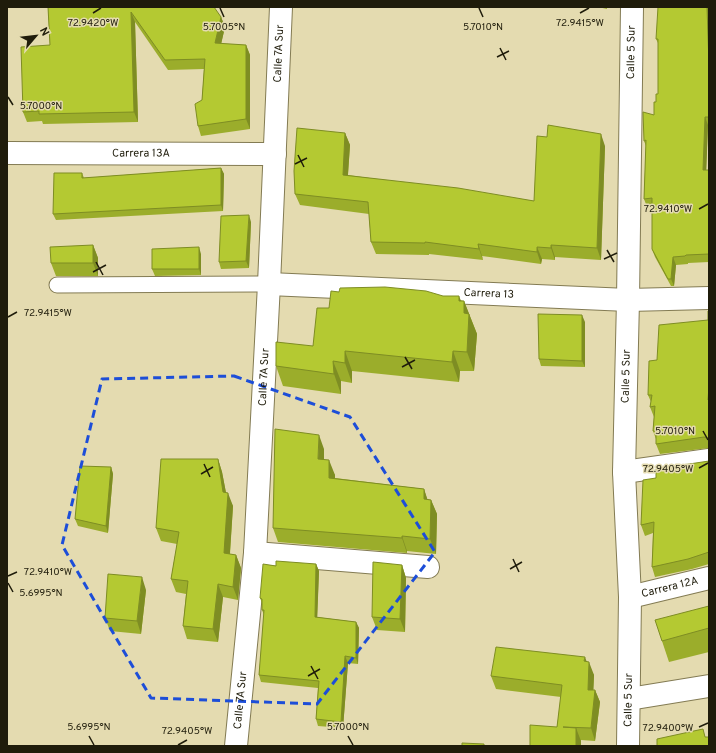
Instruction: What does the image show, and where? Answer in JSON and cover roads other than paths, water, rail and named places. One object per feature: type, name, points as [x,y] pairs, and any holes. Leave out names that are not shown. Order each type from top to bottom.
[{"type":"street","name":"Calle 7A Sur","points":[[236,746],[255,553],[270,284],[281,7]]},
{"type":"street","name":"Calle 5 Sur","points":[[628,746],[630,597],[624,472],[632,7]]},
{"type":"street","name":"Carrera 13A","points":[[7,153],[274,154]]},
{"type":"street","name":"Carrera 13","points":[[270,284],[628,300],[709,298]]},
{"type":"street","points":[[624,472],[709,460]]},
{"type":"street","points":[[255,553],[428,567]]},
{"type":"street","name":"Carrera 12A","points":[[630,597],[709,578]]},
{"type":"street","points":[[629,699],[709,686]]},
{"type":"lane","points":[[57,285],[270,284]]}]
